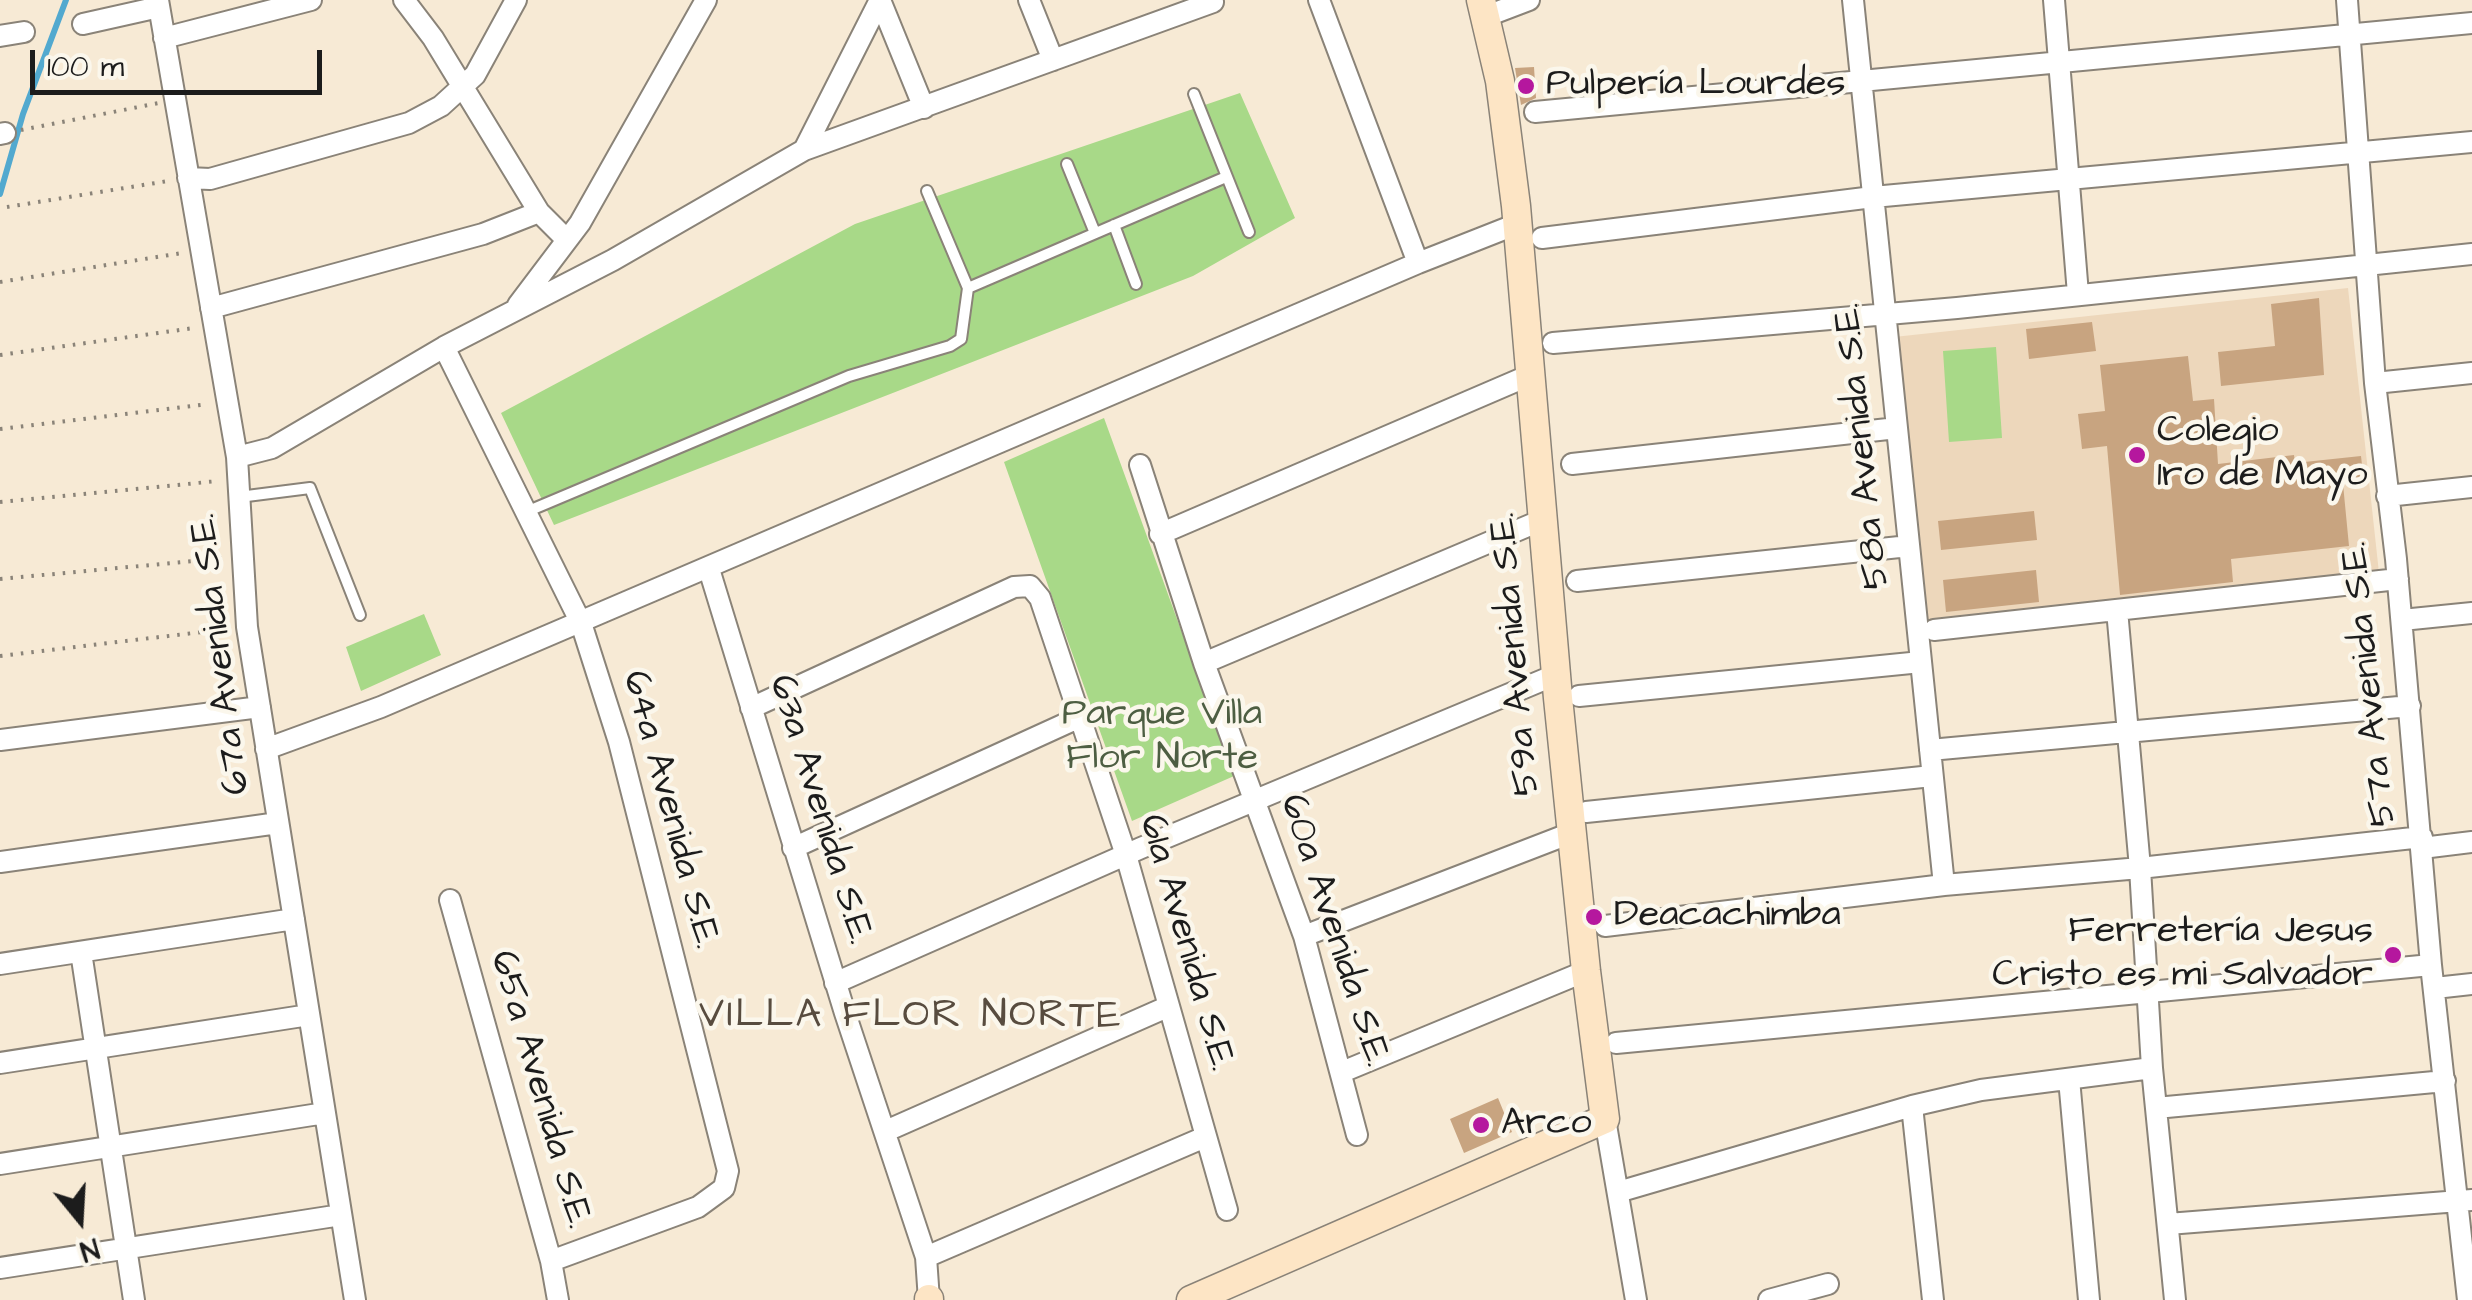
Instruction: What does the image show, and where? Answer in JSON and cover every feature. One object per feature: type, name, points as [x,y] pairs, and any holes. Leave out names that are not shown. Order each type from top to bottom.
[{"type":"street","points":[[164,38],[311,0]]},
{"type":"street","points":[[404,0],[433,38],[538,212],[567,240]]},
{"type":"street","points":[[188,178],[210,179],[408,123],[441,106],[475,75],[516,0]]},
{"type":"street","points":[[514,310],[580,223],[706,0]]},
{"type":"street","points":[[880,0],[924,108]]},
{"type":"street","points":[[804,150],[880,0]]},
{"type":"street","points":[[1029,0],[1053,60]]},
{"type":"street","points":[[1320,0],[1418,263]]},
{"type":"street","points":[[1484,8],[1529,0]]},
{"type":"street","name":"58a Avenida S.E.","points":[[1853,0],[1944,885]]},
{"type":"street","points":[[2054,0],[2078,294]]},
{"type":"street","name":"57a Avenida S.E.","points":[[2346,0],[2375,384],[2398,578],[2434,988],[2465,1201],[2468,1300]]},
{"type":"street","points":[[236,457],[272,448],[444,347],[613,260],[804,150],[1212,2]]},
{"type":"street","points":[[83,24],[158,4]]},
{"type":"street","name":"67a Avenida S.E.","points":[[158,4],[236,457],[247,627],[355,1300]]},
{"type":"street","name":"59a Avenida S.E.","points":[[1484,8],[1500,81],[1517,224],[1556,675],[1579,822],[1586,971],[1605,1120],[1636,1300]]},
{"type":"street","points":[[1535,112],[2472,23]]},
{"type":"street","points":[[0,36],[24,32]]},
{"type":"street","points":[[1542,238],[1873,196],[2472,142]]},
{"type":"street","points":[[212,316],[483,234],[538,212]]},
{"type":"street","points":[[266,748],[382,707],[1517,224]]},
{"type":"street","points":[[1553,343],[2472,254]]},
{"type":"street","name":"64a Avenida S.E.","points":[[444,347],[581,623],[620,742],[728,1171],[724,1188],[698,1207],[551,1262]]},
{"type":"street","points":[[2375,384],[2472,373]]},
{"type":"street","points":[[1160,534],[1530,375]]},
{"type":"street","points":[[1572,464],[1897,428]]},
{"type":"street","name":"60a Avenida S.E.","points":[[1140,465],[1204,663],[1304,936],[1358,1136]]},
{"type":"street","points":[[2386,496],[2472,487]]},
{"type":"street","points":[[1204,663],[1542,520]]},
{"type":"street","points":[[1577,580],[1909,546]]},
{"type":"street","name":"63a Avenida S.E.","points":[[709,569],[835,983],[926,1257],[929,1300]]},
{"type":"street","points":[[1934,630],[2398,578]]},
{"type":"street","name":"61a Avenida S.E.","points":[[751,708],[1014,587],[1030,586],[1040,598],[1126,854],[1227,1210]]},
{"type":"street","points":[[2117,610],[2140,868],[2152,1068],[2175,1300]]},
{"type":"street","points":[[2402,620],[2472,613]]},
{"type":"street","points":[[1578,696],[1921,662]]},
{"type":"street","points":[[835,983],[1126,854],[1556,675]]},
{"type":"street","points":[[1930,750],[2410,706]]},
{"type":"street","points":[[0,740],[260,707]]},
{"type":"street","points":[[793,848],[1078,718]]},
{"type":"street","points":[[1304,936],[1579,822],[1932,776]]},
{"type":"street","points":[[0,862],[278,823]]},
{"type":"street","points":[[1605,926],[1944,885],[2422,842],[2472,842]]},
{"type":"street","name":"65a Avenida S.E.","points":[[450,900],[551,1262],[558,1300]]},
{"type":"street","points":[[0,964],[294,919]]},
{"type":"street","points":[[81,952],[134,1300]]},
{"type":"street","points":[[1616,1043],[2432,964]]},
{"type":"street","points":[[1342,1072],[1586,971]]},
{"type":"street","points":[[2434,988],[2472,984]]},
{"type":"street","points":[[886,1131],[1167,1007]]},
{"type":"street","points":[[0,1062],[309,1015]]},
{"type":"street","points":[[1618,1192],[1912,1106],[1981,1090],[2152,1068]]},
{"type":"street","points":[[2069,1078],[2089,1300]]},
{"type":"street","points":[[2156,1108],[2446,1081]]},
{"type":"street","points":[[1912,1106],[1933,1300]]},
{"type":"street","points":[[0,1164],[325,1113]]},
{"type":"street","points":[[1192,1300],[1605,1120]]},
{"type":"street","points":[[926,1257],[1205,1137]]},
{"type":"street","points":[[2168,1224],[2465,1201]]},
{"type":"street","points":[[0,1268],[341,1215]]},
{"type":"street","points":[[1768,1300],[1828,1284]]},
{"type":"lane","points":[[1194,94],[1249,232]]},
{"type":"lane","points":[[1067,164],[1095,233]]},
{"type":"lane","points":[[968,288],[1226,177]]},
{"type":"lane","points":[[526,512],[849,376],[950,346],[961,338],[968,288],[927,191]]},
{"type":"lane","points":[[1114,225],[1136,284]]},
{"type":"lane","points":[[238,488],[310,488],[360,614]]},
{"type":"path","points":[[38,127],[174,100]]},
{"type":"path","points":[[8,207],[188,178]]},
{"type":"path","points":[[0,282],[202,250]]},
{"type":"path","points":[[0,355],[212,316]]},
{"type":"path","points":[[0,429],[227,401]]},
{"type":"path","points":[[0,502],[238,488]]},
{"type":"path","points":[[0,579],[240,557]]},
{"type":"path","points":[[0,656],[247,627]]},
{"type":"shaded area","name":"Colegio 1ro de Mayo","points":[[2348,288],[2379,573],[1928,622],[1894,337]]},
{"type":"green space","points":[[1240,93],[1295,218],[1193,276],[554,525],[501,413],[855,224]]},
{"type":"green space","points":[[1996,347],[2002,438],[1949,442],[1943,351]]},
{"type":"green space","name":"Parque Villa Flor Norte","points":[[1104,418],[1234,776],[1132,821],[1004,462]]},
{"type":"green space","points":[[424,614],[441,655],[361,691],[346,647]]},
{"type":"building","name":"Pulpería Lourdes","points":[[1534,67],[1536,98],[1521,105],[1515,68]]},
{"type":"building","points":[[2319,298],[2324,375],[2221,386],[2218,352],[2275,346],[2271,304]]},
{"type":"building","points":[[2092,322],[2096,351],[2029,359],[2026,329]]},
{"type":"building","points":[[2188,356],[2193,401],[2214,399],[2218,464],[2294,455],[2295,463],[2361,456],[2364,482],[2343,484],[2349,546],[2231,559],[2233,582],[2120,595],[2107,446],[2082,449],[2078,414],[2105,411],[2100,365]]},
{"type":"building","points":[[2034,511],[2037,540],[1941,550],[1938,521]]},
{"type":"building","points":[[2036,570],[2039,602],[1946,612],[1943,580]]},
{"type":"building","name":"Arco","points":[[1498,1098],[1512,1132],[1464,1153],[1450,1119]]},
{"type":"waterway","points":[[0,194],[23,114],[66,0]]},
{"type":"place","name":"Pulpería Lourdes","points":[[1526,86]]},
{"type":"place","name":"Colegio 1ro de Mayo","points":[[2137,455]]},
{"type":"place","name":"Deacachimba","points":[[1594,917]]},
{"type":"place","name":"Ferretería Jesus Cristo es mi Salvador","points":[[2393,955]]},
{"type":"place","name":"Arco","points":[[1481,1125]]},
{"type":"district","name":"VILLA FLOR NORTE","points":[[911,1018]]}]
